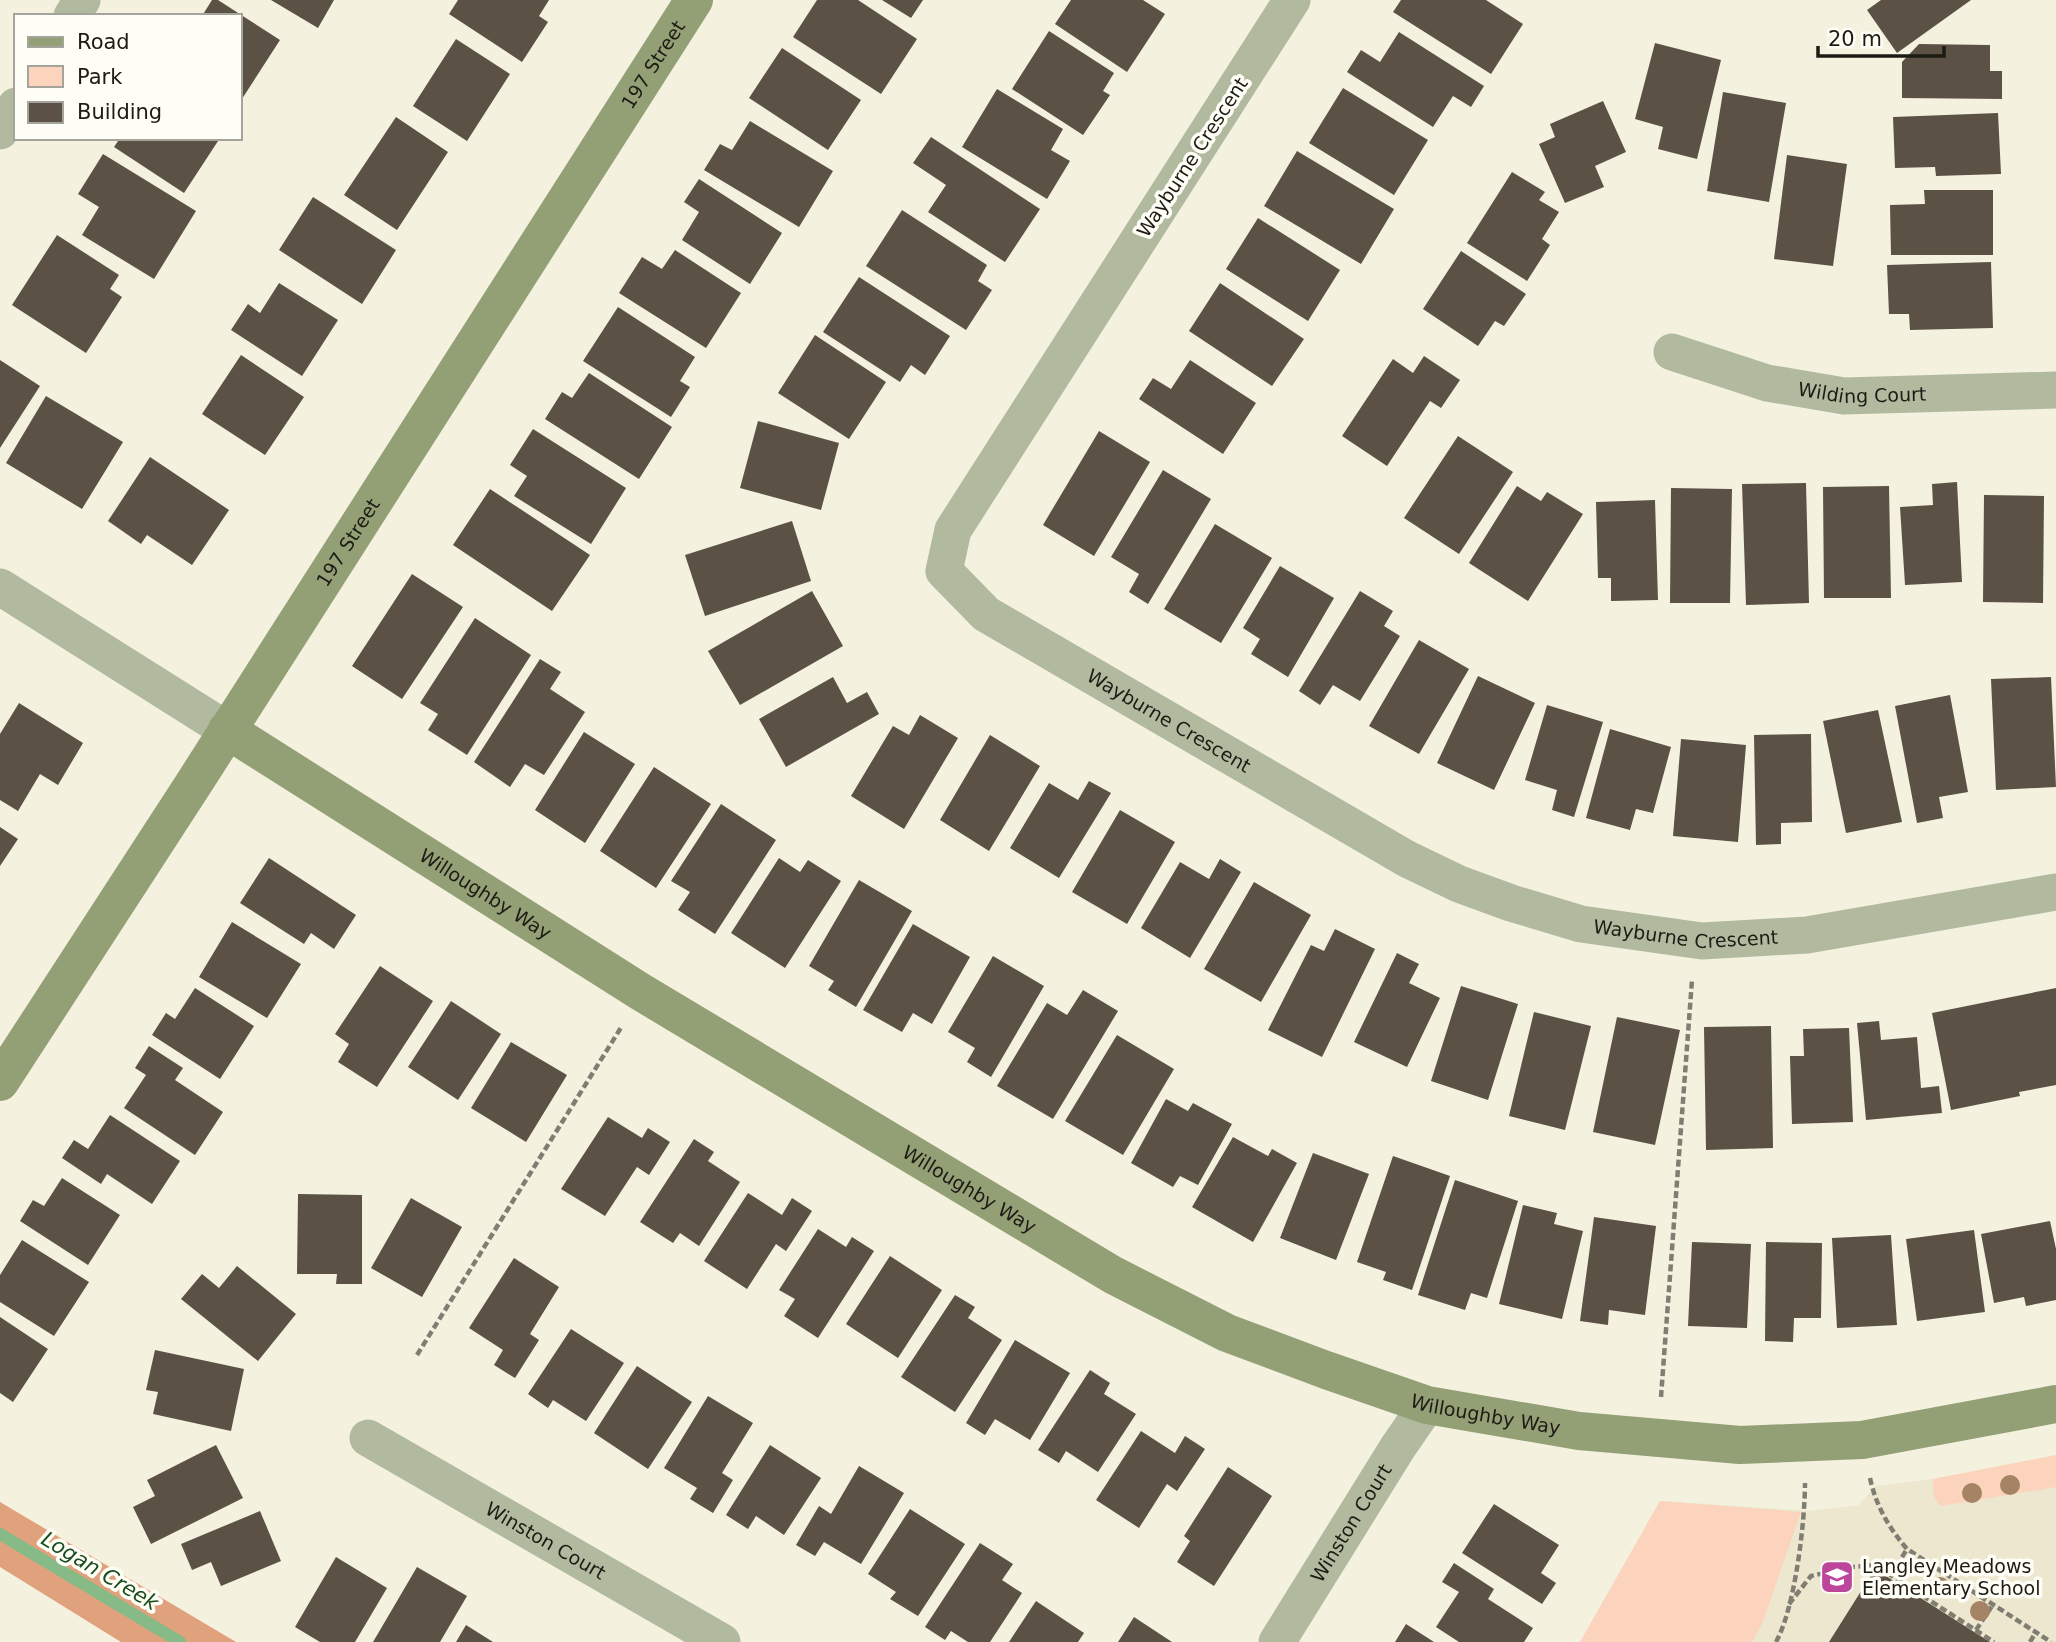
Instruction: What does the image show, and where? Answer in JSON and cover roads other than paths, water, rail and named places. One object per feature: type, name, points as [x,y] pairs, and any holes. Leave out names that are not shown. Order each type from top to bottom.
[{"type":"street","name":"197 Street","points":[[0,1082],[694,0]]},
{"type":"street","name":"Wayburne Crescent","points":[[1292,0],[953,530],[944,571],[986,614],[1407,859],[1459,884],[1581,924],[1694,940],[1760,939],[1807,935],[2056,892]]},
{"type":"street","points":[[0,131],[14,109]]},
{"type":"street","name":"Wilding Court","points":[[1672,352],[1767,383],[1844,396],[2056,390]]},
{"type":"street","name":"Willoughby Way","points":[[0,587],[641,992],[1113,1275],[1227,1333],[1427,1405],[1579,1431],[1740,1445],[1861,1440],[2056,1404]]},
{"type":"street","name":"Winston Court","points":[[1277,1642],[1427,1405]]},
{"type":"street","name":"Winston Court","points":[[368,1438],[722,1642]]},
{"type":"waterway","name":"Logan Creek","points":[[0,1534],[180,1642]]},
{"type":"place","name":"Langley Meadows Elementary School","points":[[1837,1577]]}]
